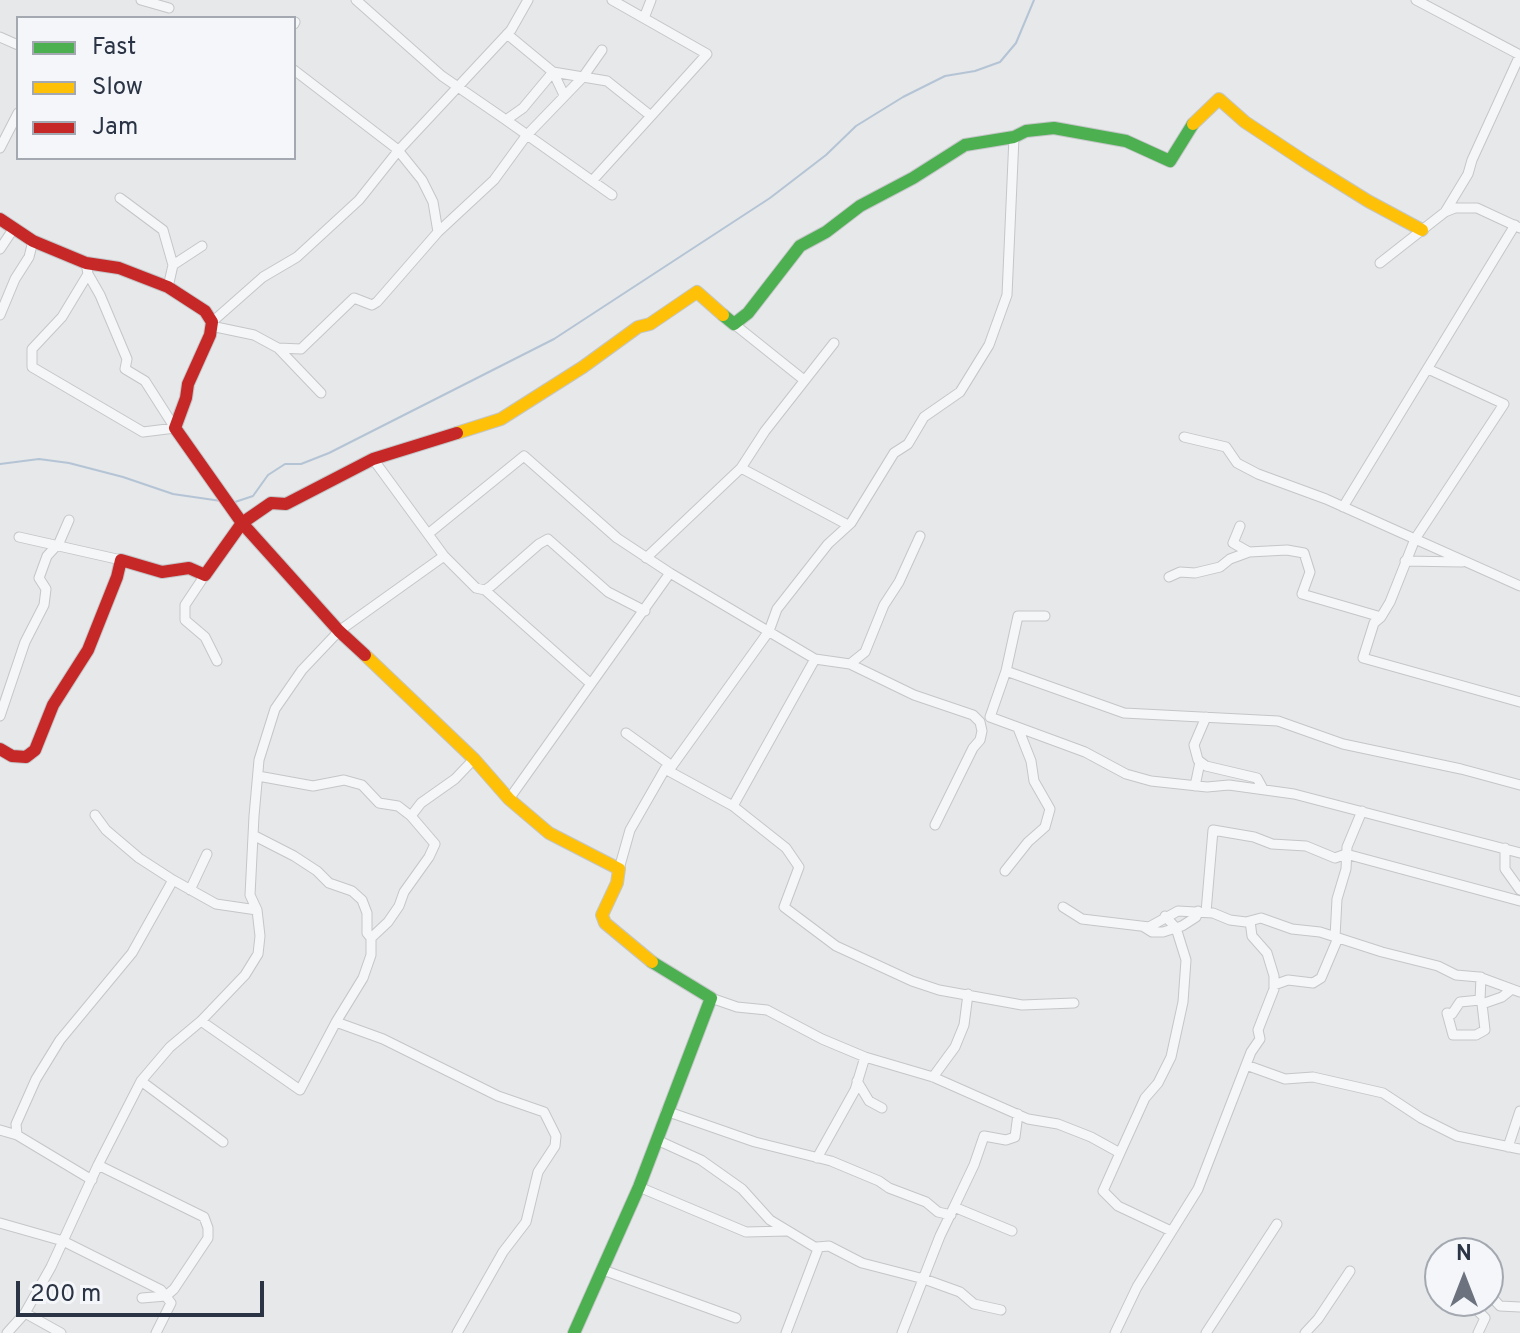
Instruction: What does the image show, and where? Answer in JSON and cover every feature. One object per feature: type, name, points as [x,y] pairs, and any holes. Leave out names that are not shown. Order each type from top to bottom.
[{"type":"street","points":[[141,0],[169,8]]},
{"type":"street","points":[[356,0],[458,87],[612,195]]},
{"type":"street","points":[[211,324],[263,277],[297,257],[321,237],[359,200],[398,151],[507,34],[528,0]]},
{"type":"street","points":[[592,181],[707,54],[612,0]]},
{"type":"street","points":[[644,18],[651,0]]},
{"type":"street","points":[[1416,0],[1520,55],[1468,174],[1445,212]]},
{"type":"street","points":[[507,34],[553,72],[564,95]]},
{"type":"street","points":[[278,348],[301,349],[354,298],[372,305],[377,302],[438,232],[494,180],[526,136],[583,77],[602,50]]},
{"type":"street","points":[[296,72],[398,151],[422,180],[433,202],[438,232]]},
{"type":"street","points":[[553,72],[607,81],[651,116]]},
{"type":"street","points":[[506,120],[523,108],[553,72]]},
{"type":"street","points":[[734,324],[748,313],[800,246],[826,232],[860,206],[913,178],[965,145],[1054,128],[1126,141],[1170,161],[1192,125],[1219,99],[1245,122],[1307,163],[1422,230]]},
{"type":"street","points":[[0,148],[16,117]]},
{"type":"street","points":[[1014,137],[1007,295],[989,345],[960,392],[924,417],[908,444],[894,453],[848,525],[828,544],[777,609],[769,631],[669,767],[630,830],[617,883],[602,915],[605,923],[646,958],[711,998],[737,1007],[767,1010],[865,1057],[933,1077],[1028,1119],[1058,1124],[1120,1153]]},
{"type":"street","points":[[120,198],[163,230],[173,265],[168,287]]},
{"type":"street","points":[[1343,507],[1518,226],[1477,208],[1455,208],[1445,212],[1380,263]]},
{"type":"street","points":[[0,219],[33,241],[87,268],[119,268],[168,287],[205,311],[211,324],[210,335],[188,384],[175,428]]},
{"type":"street","points":[[0,249],[14,228]]},
{"type":"street","points":[[0,315],[15,279],[29,257],[33,241]]},
{"type":"street","points":[[173,265],[202,246]]},
{"type":"street","points":[[87,268],[62,317],[32,349],[32,367],[143,432],[175,428]]},
{"type":"street","points":[[87,268],[127,359],[125,369],[145,381],[242,523],[339,631],[474,759],[509,799],[549,833],[619,869]]},
{"type":"street","points":[[217,661],[205,637],[185,620],[185,605],[242,523],[271,503],[286,504],[373,459],[501,419],[583,367],[638,327],[650,324],[697,292],[804,380]]},
{"type":"street","points":[[211,324],[254,335],[278,348],[321,393]]},
{"type":"street","points":[[646,558],[741,468],[765,431],[834,343]]},
{"type":"street","points":[[1428,369],[1504,404],[1415,539],[1390,602],[1374,623],[1363,658],[1520,702]]},
{"type":"street","points":[[1184,437],[1226,447],[1237,463],[1258,474],[1343,507],[1520,586]]},
{"type":"street","points":[[428,534],[524,456],[617,538],[815,659],[850,664],[914,695],[1085,752],[1126,774],[1168,785],[1229,785],[1294,794],[1520,853]]},
{"type":"street","points":[[373,459],[444,556],[476,588],[485,590],[591,684]]},
{"type":"street","points":[[741,468],[848,525]]},
{"type":"street","points":[[0,716],[4,688],[44,605],[46,589],[39,578],[47,556],[56,546],[69,520]]},
{"type":"street","points":[[1240,526],[1233,543],[1249,552]]},
{"type":"street","points":[[850,664],[865,652],[884,605],[899,582],[920,536]]},
{"type":"street","points":[[19,537],[162,572],[189,568],[205,575]]},
{"type":"street","points":[[485,590],[548,539],[608,592],[645,611]]},
{"type":"street","points":[[1169,577],[1180,572],[1195,573],[1220,567],[1230,559],[1249,552],[1287,550],[1304,553],[1310,572],[1302,594],[1381,617]]},
{"type":"street","points":[[7,1333],[25,1313],[141,1081],[170,1047],[201,1021],[245,975],[258,954],[260,936],[257,910],[250,895],[253,835],[259,760],[275,709],[302,670],[339,631],[444,556]]},
{"type":"street","points":[[0,749],[12,756],[26,757],[35,750],[53,705],[88,650],[121,560]]},
{"type":"street","points":[[1405,561],[1465,562]]},
{"type":"street","points":[[509,799],[670,573]]},
{"type":"street","points":[[935,825],[973,748],[980,740],[1006,671],[1018,616],[1045,616]]},
{"type":"street","points":[[733,806],[815,659]]},
{"type":"street","points":[[1006,671],[1124,713],[1278,721],[1343,744],[1520,785]]},
{"type":"street","points":[[1195,786],[1200,762],[1194,745],[1206,717]]},
{"type":"street","points":[[1005,871],[1028,842],[1045,827],[1050,809],[1034,781],[1031,761],[1018,728]]},
{"type":"street","points":[[626,733],[669,767],[733,806],[768,832],[796,859],[799,867],[797,877],[784,902],[787,912],[836,946],[939,990],[1022,1005],[1074,1003]]},
{"type":"street","points":[[411,816],[421,803],[455,779],[474,759]]},
{"type":"street","points":[[1200,762],[1229,773],[1257,778],[1263,789]]},
{"type":"street","points":[[1229,773],[1229,785]]},
{"type":"street","points":[[258,776],[313,786],[344,780],[362,785],[379,803],[398,806],[411,816],[435,844],[404,892],[399,906],[371,938]]},
{"type":"street","points":[[1274,985],[1288,980],[1313,983],[1321,978],[1336,938],[1337,899],[1346,869],[1346,854],[1362,811]]},
{"type":"street","points":[[95,815],[106,830],[130,850],[190,890],[216,904],[257,910]]},
{"type":"street","points":[[1144,927],[1152,932],[1176,928],[1202,912],[1213,830],[1254,837],[1272,844],[1306,846],[1335,858],[1346,854],[1520,901]]},
{"type":"street","points":[[201,1021],[300,1090],[363,978],[371,955],[367,913],[362,900],[352,891],[329,883],[294,856],[253,835]]},
{"type":"street","points":[[1505,848],[1505,869],[1520,890]]},
{"type":"street","points":[[190,890],[207,854]]},
{"type":"street","points":[[17,1135],[16,1124],[36,1079],[60,1040],[132,953],[173,880]]},
{"type":"street","points":[[1063,907],[1082,919],[1144,927],[1178,911],[1202,912],[1230,920],[1261,918],[1292,929],[1320,932],[1438,966],[1456,975],[1481,977],[1516,990]]},
{"type":"street","points":[[1165,916],[1176,928],[1186,960],[1187,977],[1171,1057],[1158,1083],[1145,1098],[1103,1191],[1118,1206],[1171,1231]]},
{"type":"street","points":[[1115,1333],[1137,1287],[1198,1189],[1251,1052],[1260,1039],[1258,1030],[1274,985],[1267,953],[1252,936],[1250,921]]},
{"type":"street","points":[[1481,977],[1480,1000],[1460,1002],[1452,1014],[1447,1013],[1453,1035],[1476,1035],[1485,1030],[1482,1004],[1516,990]]},
{"type":"street","points":[[933,1077],[955,1047],[964,1025],[968,994]]},
{"type":"street","points":[[574,1333],[639,1187],[711,998]]},
{"type":"street","points":[[336,1022],[383,1039],[498,1096],[544,1112],[556,1136],[555,1146],[538,1172],[526,1222],[503,1252],[457,1333]]},
{"type":"street","points":[[817,1158],[855,1090],[865,1057]]},
{"type":"street","points":[[1246,1065],[1285,1079],[1313,1077],[1383,1093],[1421,1118],[1457,1136],[1520,1149]]},
{"type":"street","points":[[141,1081],[223,1142]]},
{"type":"street","points":[[857,1081],[869,1101],[882,1108]]},
{"type":"street","points":[[666,1111],[755,1142],[831,1161],[926,1202],[938,1212],[952,1211],[1012,1231]]},
{"type":"street","points":[[1508,1147],[1520,1111]]},
{"type":"street","points":[[902,1333],[984,1136],[1006,1140],[1015,1137],[1018,1114]]},
{"type":"street","points":[[0,1130],[17,1135],[92,1180]]},
{"type":"street","points":[[657,1140],[701,1160],[742,1189],[770,1220],[817,1247],[829,1246],[862,1263],[924,1279],[960,1292],[974,1304],[1001,1310]]},
{"type":"street","points":[[98,1165],[204,1217],[208,1228],[208,1238],[174,1289],[166,1296],[142,1298]]},
{"type":"street","points":[[639,1187],[746,1232],[790,1231]]},
{"type":"street","points":[[0,1223],[63,1241],[161,1290],[171,1303],[156,1333]]},
{"type":"street","points":[[1206,1333],[1277,1224]]},
{"type":"street","points":[[798,1333],[787,1332],[818,1252],[817,1247]]},
{"type":"street","points":[[603,1270],[736,1318]]},
{"type":"street","points":[[1305,1333],[1350,1271]]},
{"type":"street","points":[[25,1313],[61,1333]]},
{"type":"waterway","points":[[235,502],[253,496],[268,475],[285,464],[301,464],[329,453],[554,339],[770,198],[826,155],[856,126],[903,97],[945,76],[975,71],[1000,62],[1016,43],[1034,0]]},
{"type":"waterway","points":[[0,464],[39,459],[69,463],[173,494],[221,501]]},
{"type":"traffic: fast","points":[[723,315],[734,324],[748,313],[800,246],[826,232],[860,206],[913,178],[965,145],[1054,128],[1126,141],[1170,161],[1193,124]]},
{"type":"traffic: fast","points":[[574,1333],[639,1187],[711,998],[652,962]]},
{"type":"traffic: slow","points":[[1193,124],[1219,99],[1245,122],[1307,163],[1422,230]]},
{"type":"traffic: slow","points":[[457,433],[501,419],[583,367],[638,327],[650,324],[697,292],[723,315]]},
{"type":"traffic: slow","points":[[365,655],[474,759],[509,799],[549,833],[619,869],[617,883],[602,915],[605,923],[652,962]]},
{"type":"traffic: jam","points":[[0,219],[33,241],[86,263],[119,268],[168,287],[205,311],[212,322],[210,335],[188,384],[175,428],[242,523],[339,631],[365,655]]},
{"type":"traffic: jam","points":[[0,749],[12,756],[26,757],[35,750],[53,705],[88,650],[121,560],[162,572],[189,568],[205,575],[242,523],[271,503],[286,504],[373,459],[457,433]]}]
